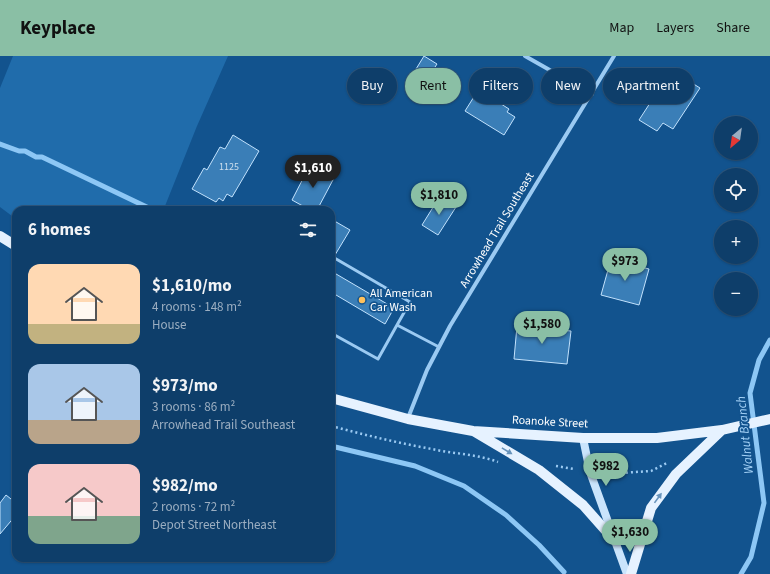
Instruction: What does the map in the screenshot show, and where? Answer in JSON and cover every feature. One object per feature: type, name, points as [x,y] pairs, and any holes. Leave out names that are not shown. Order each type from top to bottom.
[{"type":"main road","points":[[0,236],[12,244]]},
{"type":"main road","name":"Roanoke Street","points":[[335,399],[408,419],[473,431],[583,438],[657,438],[722,430],[770,419]]},
{"type":"main road","points":[[631,574],[651,508],[676,474],[722,430]]},
{"type":"main road","points":[[473,431],[539,470],[583,505],[614,540]]},
{"type":"main road","points":[[583,438],[590,472],[627,574]]},
{"type":"street","points":[[525,56],[546,68]]},
{"type":"street","name":"Arrowhead Trail Southeast","points":[[595,89],[614,56]]},
{"type":"street","name":"Arrowhead Trail Southeast","points":[[408,419],[427,370],[450,326],[586,104]]},
{"type":"lane","points":[[335,258],[410,302],[378,359],[335,335]]},
{"type":"lane","points":[[397,325],[439,348]]},
{"type":"path","points":[[335,427],[434,450],[470,455],[499,463]]},
{"type":"path","points":[[606,474],[651,471],[670,462]]},
{"type":"path","points":[[548,465],[574,469]]},
{"type":"shaded area","points":[[13,56],[228,56],[197,126],[165,206],[12,206],[12,216],[0,207],[0,88]]},
{"type":"building","points":[[424,56],[437,64],[435,67],[437,68],[417,68]]},
{"type":"building","points":[[694,84],[700,88],[694,97]]},
{"type":"building","points":[[469,104],[501,104],[509,109],[507,112],[515,117],[504,135],[465,111]]},
{"type":"building","points":[[649,104],[689,104],[673,129],[663,123],[657,131],[639,120]]},
{"type":"building","points":[[233,135],[259,151],[232,197],[227,194],[223,201],[219,198],[216,202],[192,189],[204,168],[207,170],[220,147],[225,149]]},
{"type":"building","points":[[310,165],[334,178],[319,206],[303,206],[292,200]]},
{"type":"building","points":[[440,196],[456,207],[438,235],[422,225]]},
{"type":"building","points":[[335,221],[350,230],[335,255]]},
{"type":"building","points":[[611,259],[649,269],[639,305],[601,295]]},
{"type":"building","name":"All American Car Wash","points":[[335,273],[394,308],[385,324],[335,294]]},
{"type":"building","points":[[517,326],[571,331],[567,364],[514,359]]},
{"type":"building","points":[[6,495],[12,500],[12,520],[0,534],[0,503]]},
{"type":"waterway","points":[[0,144],[19,151],[25,151],[36,157],[42,157],[145,206]]},
{"type":"waterway","name":"Walnut Branch","points":[[741,574],[751,557],[764,503],[750,393],[759,360],[770,340]]},
{"type":"waterway","points":[[335,447],[415,466],[464,486],[506,515],[539,545],[564,572]]},
{"type":"place","name":"All American Car Wash","points":[[362,300]]}]
